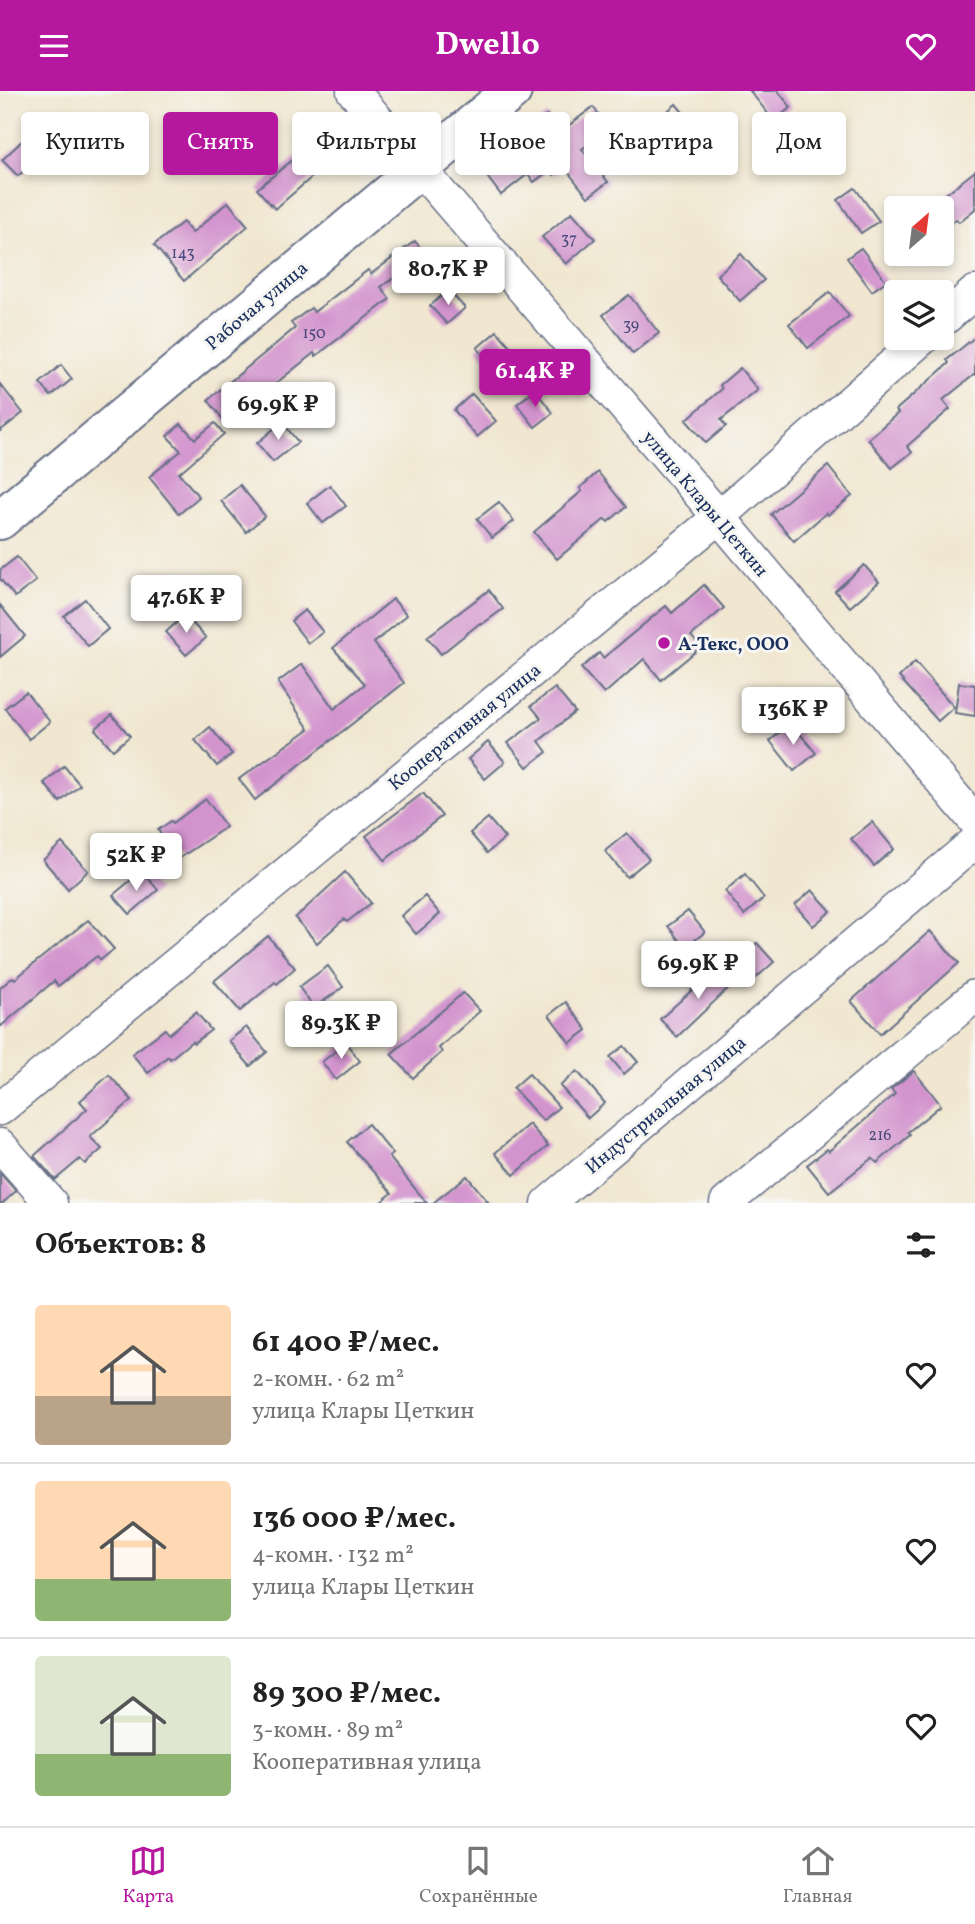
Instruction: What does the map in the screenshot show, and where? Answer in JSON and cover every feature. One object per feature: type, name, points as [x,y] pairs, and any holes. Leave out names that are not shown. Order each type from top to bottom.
[{"type":"main road","name":"Рабочая улица","points":[[441,151],[512,91]]},
{"type":"main road","name":"Рабочая улица","points":[[0,520],[412,175]]},
{"type":"street","name":"улица Клары Цеткин","points":[[353,91],[371,112]]},
{"type":"street","name":"улица Клары Цеткин","points":[[424,175],[719,517],[975,821]]},
{"type":"street","points":[[954,310],[975,292]]},
{"type":"street","name":"Кооперативная улица","points":[[0,1109],[719,517],[909,350]]},
{"type":"street","name":"Индустриальная улица","points":[[548,1203],[975,842]]},
{"type":"street","points":[[726,1203],[975,996]]},
{"type":"street","points":[[0,1145],[51,1203]]},
{"type":"building","points":[[750,91],[778,91],[791,107],[785,112],[767,112]]},
{"type":"building","points":[[676,104],[683,112],[666,112]]},
{"type":"building","points":[[584,114],[584,175],[602,175],[608,182],[588,197],[570,174],[570,124]]},
{"type":"building","points":[[21,142],[21,173],[18,176],[2,160]]},
{"type":"building","points":[[292,160],[292,175],[314,175],[275,209],[257,189],[274,175],[278,175],[278,172]]},
{"type":"building","points":[[975,171],[975,209],[959,222],[956,219],[954,221],[954,196],[943,196]]},
{"type":"building","points":[[486,175],[527,175],[501,195]]},
{"type":"building","points":[[529,175],[543,175],[534,182]]},
{"type":"building","points":[[855,188],[879,221],[861,233],[838,200]]},
{"type":"building","points":[[228,202],[248,226],[184,281],[154,245],[183,222],[192,233]]},
{"type":"building","points":[[572,212],[595,239],[566,264],[542,237]]},
{"type":"building","points":[[415,241],[426,255],[381,287],[390,299],[316,356],[314,353],[226,423],[208,400],[295,328],[291,323],[311,308],[314,312],[368,270],[371,274]]},
{"type":"building","points":[[861,248],[885,280],[884,282],[872,291],[847,258]]},
{"type":"building","points":[[741,254],[764,280],[740,301],[717,275]]},
{"type":"building","points":[[448,290],[465,308],[447,324],[430,306]]},
{"type":"building","points":[[830,292],[849,316],[808,348],[789,324]]},
{"type":"building","points":[[629,295],[659,333],[633,354],[603,315]]},
{"type":"building","points":[[497,331],[510,346],[490,363],[477,348]]},
{"type":"building","points":[[975,337],[975,374],[943,400],[950,409],[907,446],[912,452],[892,468],[868,439],[949,363],[947,360]]},
{"type":"building","points":[[61,365],[72,379],[51,396],[40,383]]},
{"type":"building","points":[[740,368],[758,390],[721,420],[726,426],[706,443],[686,420],[722,389],[720,385]]},
{"type":"building","points":[[0,384],[23,413],[0,431]]},
{"type":"building","points":[[535,390],[553,413],[535,427],[517,404]]},
{"type":"building","points":[[472,394],[496,421],[477,437],[454,410]]},
{"type":"building","points":[[282,422],[298,442],[273,462],[257,443]]},
{"type":"building","points":[[215,423],[224,434],[179,473],[199,497],[179,514],[149,477],[181,451],[167,436],[181,424],[195,439]]},
{"type":"building","points":[[828,466],[852,496],[828,515],[826,513],[794,541],[771,514]]},
{"type":"building","points":[[598,472],[626,507],[608,522],[605,519],[557,559],[534,532],[582,491],[580,488]]},
{"type":"building","points":[[240,485],[265,516],[246,532],[221,501]]},
{"type":"building","points":[[330,485],[346,506],[323,523],[307,503]]},
{"type":"building","points":[[499,502],[514,521],[492,538],[477,519]]},
{"type":"building","points":[[17,557],[36,581],[15,597],[0,579],[0,570]]},
{"type":"building","points":[[864,565],[879,582],[850,607],[835,591]]},
{"type":"building","points":[[218,578],[235,599],[222,608],[206,587]]},
{"type":"building","points":[[704,585],[724,608],[691,636],[701,647],[661,680],[644,659],[604,694],[581,668],[599,653],[603,658],[666,606],[672,613]]},
{"type":"building","points":[[489,590],[503,609],[481,625],[480,623],[441,654],[427,637]]},
{"type":"building","points":[[85,599],[108,629],[88,646],[64,616]]},
{"type":"building","points":[[393,599],[407,615],[374,643],[404,683],[255,800],[239,779],[309,729],[278,682],[302,664],[334,709],[365,684],[333,648]]},
{"type":"building","points":[[0,605],[25,636],[0,657]]},
{"type":"building","points":[[305,610],[323,632],[308,643],[291,621]]},
{"type":"building","points":[[185,615],[206,638],[186,655],[166,632]]},
{"type":"building","points":[[915,662],[954,707],[938,721],[899,677]]},
{"type":"building","points":[[959,683],[975,685],[975,716],[955,713]]},
{"type":"building","points":[[555,688],[575,712],[539,741],[547,752],[527,767],[508,743],[541,718],[531,706]]},
{"type":"building","points":[[26,692],[50,722],[29,739],[5,708]]},
{"type":"building","points":[[112,715],[130,736],[113,750],[95,729]]},
{"type":"building","points":[[791,723],[816,753],[794,771],[770,741]]},
{"type":"building","points":[[210,727],[232,754],[217,766],[195,740]]},
{"type":"building","points":[[488,742],[505,762],[485,779],[468,759]]},
{"type":"building","points":[[64,766],[80,785],[60,802],[44,783]]},
{"type":"building","points":[[423,793],[442,816],[385,860],[366,836]]},
{"type":"building","points":[[206,799],[226,827],[178,859],[158,830],[171,821],[173,823]]},
{"type":"building","points":[[488,818],[505,838],[487,853],[470,833]]},
{"type":"building","points":[[872,822],[894,849],[874,866],[851,839]]},
{"type":"building","points":[[627,833],[649,859],[627,877],[605,851]]},
{"type":"building","points":[[62,843],[88,871],[68,889],[43,860]]},
{"type":"building","points":[[142,871],[158,890],[130,914],[113,895]]},
{"type":"building","points":[[345,872],[371,903],[347,922],[344,919],[317,943],[295,918]]},
{"type":"building","points":[[745,874],[764,898],[744,915],[725,891]]},
{"type":"building","points":[[812,890],[831,911],[813,926],[795,905]]},
{"type":"building","points":[[425,896],[440,914],[416,934],[401,916]]},
{"type":"building","points":[[688,911],[705,932],[685,948],[668,926]]},
{"type":"building","points":[[88,920],[114,949],[101,960],[97,956],[58,986],[54,981],[0,1027],[0,988]]},
{"type":"building","points":[[930,931],[959,963],[880,1034],[851,1001]]},
{"type":"building","points":[[268,936],[295,968],[240,1011],[214,981]]},
{"type":"building","points":[[757,943],[774,962],[756,978],[739,958]]},
{"type":"building","points":[[721,964],[736,981],[677,1037],[660,1019]]},
{"type":"building","points":[[328,966],[343,987],[314,1008],[299,987]]},
{"type":"building","points":[[463,993],[480,1011],[439,1048],[442,1052],[413,1078],[391,1054]]},
{"type":"building","points":[[566,1002],[587,1030],[570,1043],[549,1015]]},
{"type":"building","points":[[196,1012],[211,1030],[170,1059],[168,1056],[148,1073],[132,1054],[165,1029],[169,1034]]},
{"type":"building","points":[[246,1027],[267,1052],[250,1066],[229,1041]]},
{"type":"building","points":[[346,1043],[360,1061],[336,1080],[322,1062]]},
{"type":"building","points":[[624,1046],[638,1062],[624,1074],[610,1057]]},
{"type":"building","points":[[577,1071],[605,1103],[588,1118],[560,1086]]},
{"type":"building","points":[[914,1071],[941,1105],[908,1132],[910,1135],[877,1163],[872,1158],[829,1192],[807,1165],[827,1149],[829,1151],[895,1094],[891,1089]]},
{"type":"building","points":[[529,1074],[559,1107],[543,1121],[513,1088]]},
{"type":"building","points":[[109,1075],[132,1100],[90,1137],[102,1149],[85,1164],[80,1159],[55,1180],[34,1156],[87,1109],[80,1101]]},
{"type":"building","points":[[368,1124],[393,1154],[389,1157],[427,1203],[380,1203],[392,1193],[347,1142]]},
{"type":"building","points":[[529,1124],[548,1146],[514,1175],[495,1153]]},
{"type":"building","points":[[0,1173],[16,1191],[3,1203],[0,1203]]},
{"type":"building","points":[[467,1176],[489,1203],[433,1203]]},
{"type":"place","name":"А-Текс, ООО","points":[[664,643]]}]
